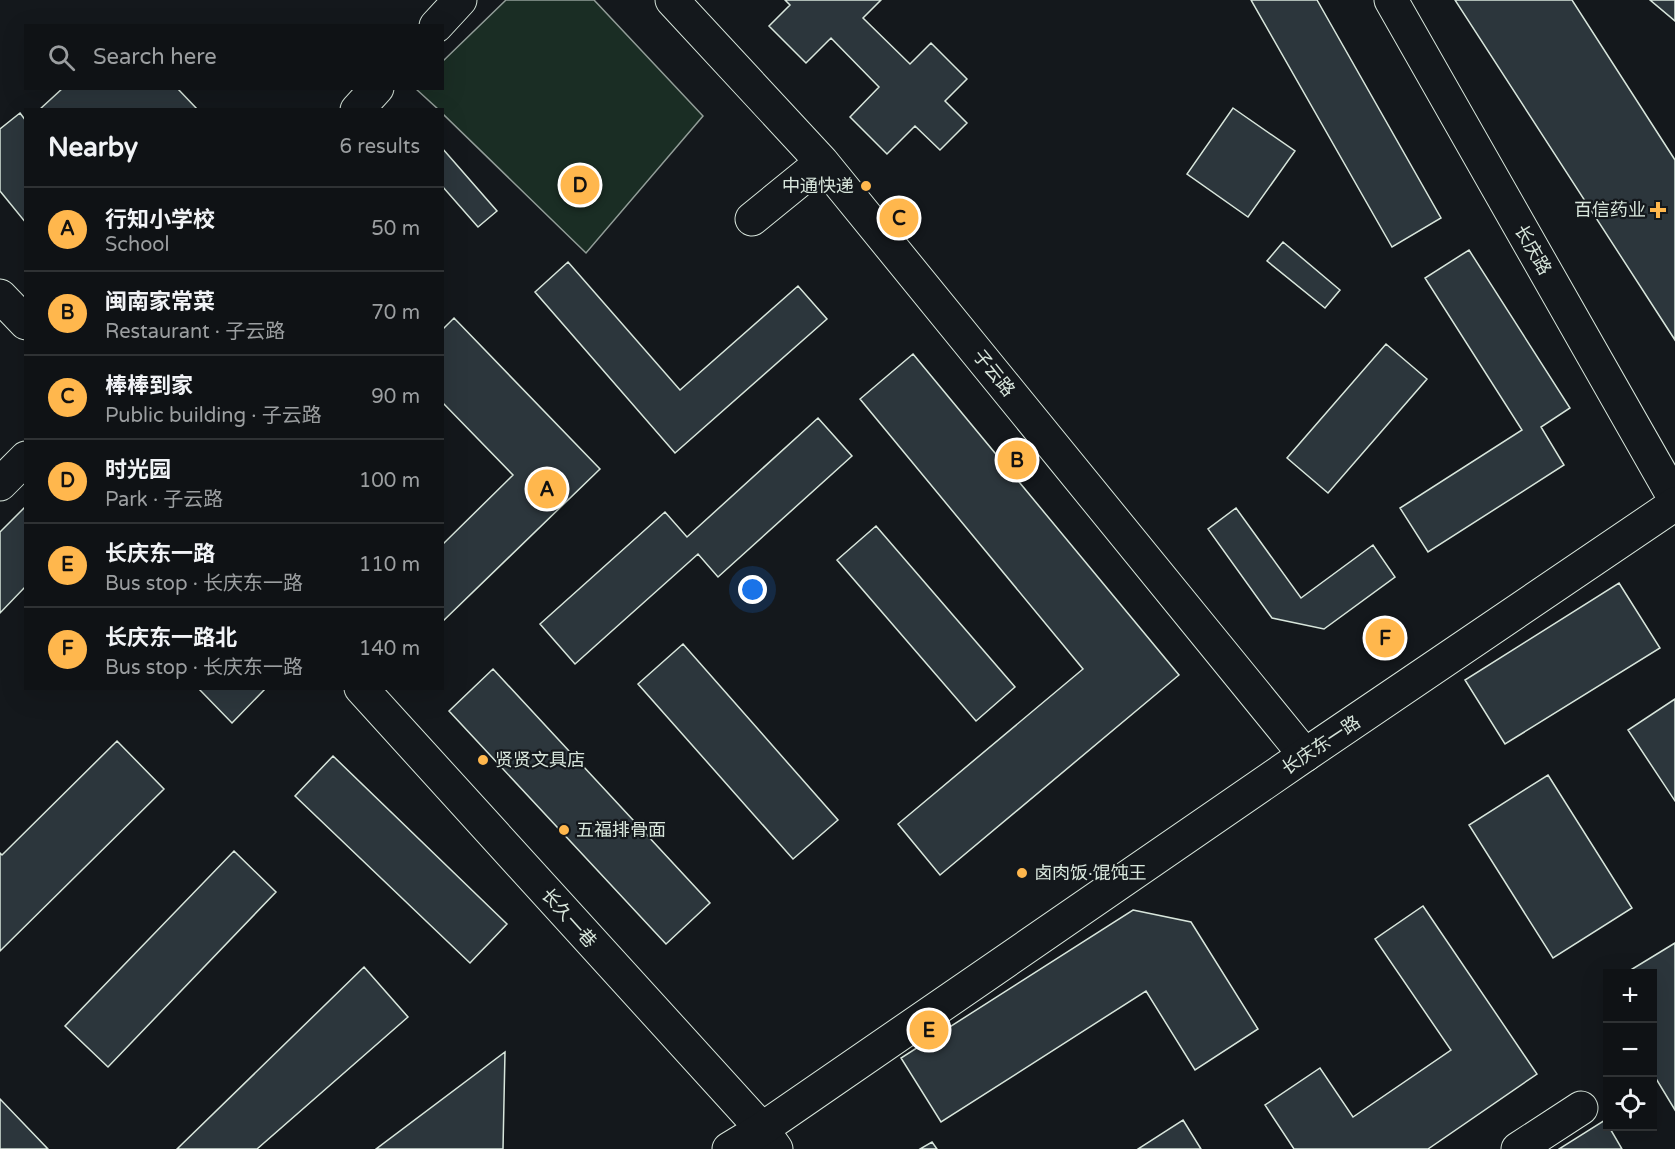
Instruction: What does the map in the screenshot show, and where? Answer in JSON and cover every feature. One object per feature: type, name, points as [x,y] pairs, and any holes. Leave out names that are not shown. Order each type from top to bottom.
[{"type":"street","points":[[438,24],[460,0]]},
{"type":"street","name":"子云路","points":[[672,0],[822,162],[1305,755]]},
{"type":"street","name":"长庆路","points":[[1391,0],[1675,499]]},
{"type":"street","points":[[359,108],[375,90]]},
{"type":"street","points":[[752,219],[822,162]]},
{"type":"street","points":[[0,296],[24,321]]},
{"type":"street","points":[[0,484],[24,460]]},
{"type":"street","name":"长庆东一路","points":[[729,1149],[769,1139],[1305,755],[1675,504]]},
{"type":"street","name":"长久一巷","points":[[363,690],[769,1139]]},
{"type":"street","points":[[1518,1149],[1581,1108]]},
{"type":"green space","points":[[506,0],[594,0],[703,116],[586,253],[444,115],[444,108],[437,108],[417,90],[444,90],[444,60]]},
{"type":"building","points":[[785,0],[881,0],[863,18],[910,64],[931,43],[967,79],[945,101],[967,123],[940,150],[915,126],[887,154],[850,117],[879,87],[831,38],[806,63],[769,26],[790,5]]},
{"type":"building","points":[[1251,0],[1317,0],[1441,218],[1392,247]]},
{"type":"building","points":[[1455,0],[1572,0],[1675,160],[1675,340]]},
{"type":"building","points":[[1650,0],[1675,0],[1675,21]]},
{"type":"building","points":[[61,90],[179,90],[196,108],[41,108]]},
{"type":"building","points":[[1233,108],[1295,151],[1248,217],[1187,174]]},
{"type":"building","points":[[20,113],[24,118],[24,221],[0,191],[0,129]]},
{"type":"building","points":[[444,150],[497,211],[478,227],[444,188]]},
{"type":"building","points":[[1283,242],[1340,290],[1325,308],[1267,261]]},
{"type":"building","points":[[1469,250],[1570,408],[1541,427],[1564,465],[1428,552],[1400,508],[1522,430],[1425,278]]},
{"type":"building","points":[[568,262],[680,390],[798,286],[827,319],[675,453],[535,292]]},
{"type":"building","points":[[454,318],[600,469],[444,620],[444,543],[513,475],[444,404],[444,328]]},
{"type":"building","points":[[1386,344],[1427,379],[1328,493],[1287,458]]},
{"type":"building","points":[[913,354],[1179,675],[940,875],[898,824],[1083,669],[860,399]]},
{"type":"building","points":[[818,418],[852,456],[718,577],[698,554],[575,664],[540,624],[665,512],[687,537]]},
{"type":"building","points":[[24,508],[24,588],[0,613],[0,532]]},
{"type":"building","points":[[1236,508],[1301,598],[1373,545],[1395,577],[1324,629],[1272,618],[1208,529]]},
{"type":"building","points":[[876,526],[1015,687],[976,721],[837,560]]},
{"type":"building","points":[[1619,583],[1660,648],[1505,744],[1465,680]]},
{"type":"building","points":[[683,644],[838,820],[793,859],[638,684]]},
{"type":"building","points":[[493,669],[710,903],[666,944],[449,711]]},
{"type":"building","points":[[200,690],[264,690],[232,723]]},
{"type":"building","points":[[1675,699],[1675,801],[1628,730]]},
{"type":"building","points":[[117,741],[164,789],[0,951],[0,853],[2,855]]},
{"type":"building","points":[[333,756],[507,924],[470,963],[295,796]]},
{"type":"building","points":[[1548,775],[1632,908],[1553,958],[1469,825]]},
{"type":"building","points":[[234,851],[276,892],[108,1067],[65,1026]]},
{"type":"building","points":[[1423,906],[1537,1074],[1428,1149],[1294,1149],[1265,1105],[1320,1068],[1353,1117],[1451,1050],[1375,939]]},
{"type":"building","points":[[1133,910],[1191,922],[1258,1029],[1195,1070],[1146,991],[941,1122],[901,1058]]},
{"type":"building","points":[[1675,943],[1675,1110],[1657,1080],[1657,969],[1632,969]]},
{"type":"building","points":[[364,967],[408,1017],[257,1149],[177,1149]]},
{"type":"building","points":[[505,1052],[503,1149],[376,1149]]},
{"type":"building","points":[[0,1099],[48,1149],[0,1149]]},
{"type":"building","points":[[1183,1120],[1201,1149],[1138,1149]]},
{"type":"building","points":[[1603,1121],[1603,1131],[1611,1131],[1622,1149],[1559,1149]]},
{"type":"building","points":[[932,1142],[937,1149],[920,1149]]},
{"type":"place","name":"时光园","points":[[580,185]]},
{"type":"place","name":"中通快递","points":[[866,186]]},
{"type":"place","name":"百信药业","points":[[1658,210]]},
{"type":"place","name":"棒棒到家","points":[[899,218]]},
{"type":"place","name":"闽南家常菜","points":[[1017,460]]},
{"type":"place","name":"行知小学校","points":[[547,489]]},
{"type":"place","name":"长庆东一路北","points":[[1385,638]]},
{"type":"place","name":"贤贤文具店","points":[[483,760]]},
{"type":"place","name":"五福排骨面","points":[[564,830]]},
{"type":"place","name":"卤肉饭·馄饨王","points":[[1022,873]]},
{"type":"place","name":"长庆东一路","points":[[929,1030]]}]
